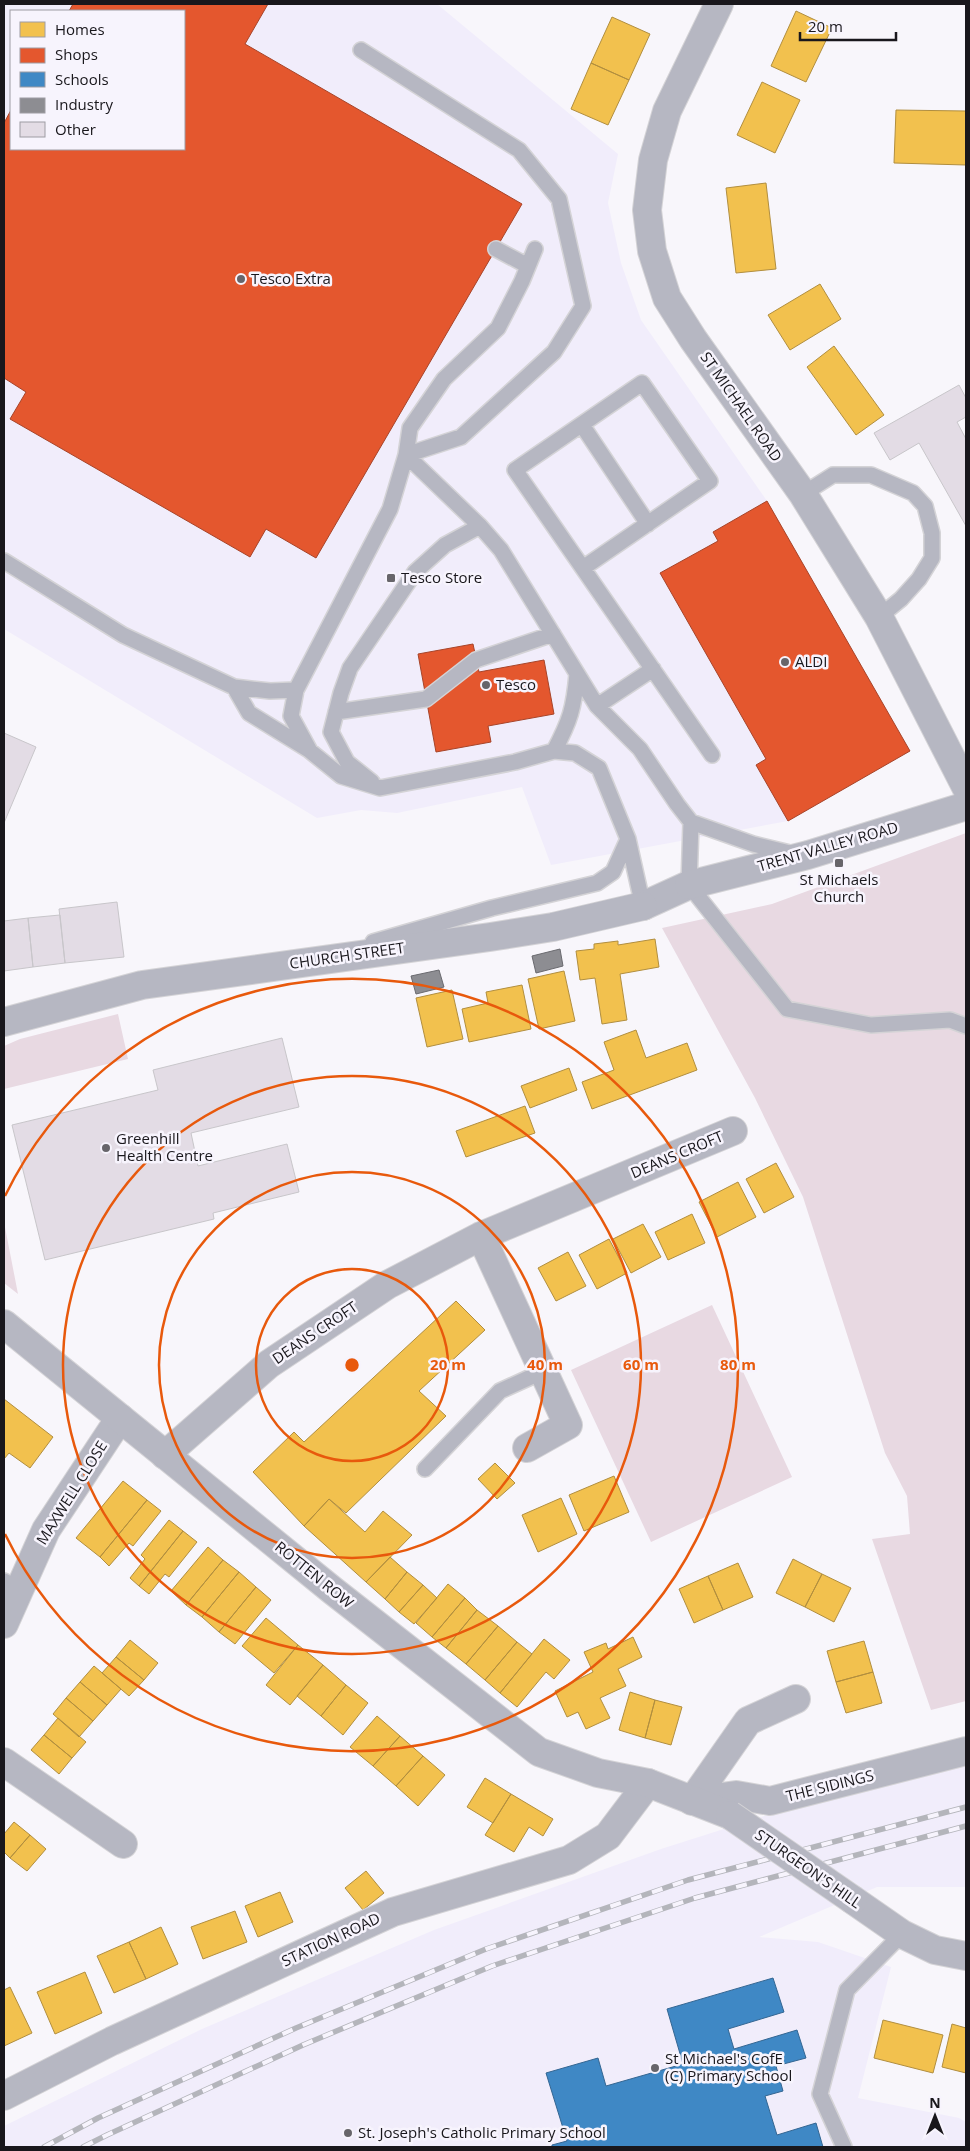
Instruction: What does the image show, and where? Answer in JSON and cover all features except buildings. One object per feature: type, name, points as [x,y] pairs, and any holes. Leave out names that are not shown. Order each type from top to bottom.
[{"type":"street","name":"ST MICHAEL ROAD","points":[[719,4],[667,111],[652,160],[647,210],[652,251],[666,298],[803,494],[879,617],[966,787]]},
{"type":"street","name":"TRENT VALLEY ROAD","points":[[689,885],[803,856],[966,806]]},
{"type":"street","name":"CHURCH STREET","points":[[4,1022],[142,985],[490,938],[553,927],[643,906],[689,885]]},
{"type":"street","name":"DEANS CROFT","points":[[166,1455],[269,1364],[387,1285],[481,1236],[733,1131]]},
{"type":"street","points":[[481,1236],[568,1425],[527,1448]]},
{"type":"street","name":"ROTTEN ROW","points":[[4,1324],[332,1590],[539,1752],[598,1773],[648,1784]]},
{"type":"street","name":"MAXWELL CLOSE","points":[[4,1624],[12,1585],[120,1418]]},
{"type":"street","points":[[692,1801],[748,1721],[796,1699]]},
{"type":"street","name":"THE SIDINGS","points":[[692,1801],[736,1795],[770,1801],[966,1750]]},
{"type":"street","points":[[4,1762],[123,1844]]},
{"type":"street","name":"STURGEON'S HILL","points":[[648,1784],[730,1815],[902,1934],[935,1950],[966,1956]]},
{"type":"street","name":"STATION ROAD","points":[[4,2096],[112,2041],[392,1912],[569,1860],[608,1836],[648,1784]]},
{"type":"lane","points":[[361,50],[519,150],[559,199],[583,306],[554,352],[461,437],[406,455]]},
{"type":"lane","points":[[496,249],[528,266]]},
{"type":"lane","points":[[310,751],[291,716],[296,690],[390,509],[406,455],[410,428],[444,379],[498,328],[535,249]]},
{"type":"lane","points":[[583,568],[710,481],[642,383],[515,470],[712,756]]},
{"type":"lane","points":[[582,425],[648,524]]},
{"type":"lane","points":[[406,455],[480,526],[501,550],[597,706],[640,749],[691,822],[753,844],[803,856]]},
{"type":"lane","points":[[803,494],[833,475],[871,475],[912,493],[925,506],[932,533],[932,558],[919,579],[901,599],[879,617]]},
{"type":"lane","points":[[380,788],[347,762],[332,732],[336,712],[350,668],[415,572],[445,545],[480,526]]},
{"type":"lane","points":[[4,561],[123,635],[234,687],[270,691],[296,690]]},
{"type":"lane","points":[[336,712],[426,699],[476,660],[553,634]]},
{"type":"lane","points":[[597,706],[653,669]]},
{"type":"lane","points":[[554,751],[567,726],[574,706],[577,674]]},
{"type":"lane","points":[[234,687],[249,712],[310,751],[341,776],[380,788],[515,762],[554,751],[574,753],[599,768],[628,839],[643,906]]},
{"type":"lane","points":[[691,822],[689,885],[787,1009],[871,1026],[950,1020],[966,1026]]},
{"type":"lane","points":[[302,962],[492,908],[597,883],[613,872],[628,839]]},
{"type":"lane","points":[[426,1469],[500,1391],[544,1371]]},
{"type":"lane","points":[[844,2147],[820,2094],[847,1990],[902,1934]]},
{"type":"shaded area","points":[[4,4],[437,4],[618,154],[608,203],[621,263],[641,320],[767,501],[910,751],[788,821],[551,865],[522,787],[397,813],[361,810],[317,818],[4,629]]},
{"type":"shaded area","points":[[966,833],[966,1701],[931,1710],[872,1539],[910,1534],[907,1496],[885,1453],[803,1197],[755,1098],[662,928],[772,904]]},
{"type":"shaded area","points":[[118,1014],[128,1059],[4,1089],[4,1046],[20,1039]]},
{"type":"shaded area","points":[[4,1222],[18,1294],[4,1283]]},
{"type":"shaded area","points":[[712,1305],[792,1477],[651,1542],[571,1370]]},
{"type":"shaded area","points":[[966,1761],[966,1887],[877,1887],[759,1937],[818,1942],[891,1967],[858,2098],[959,2118],[966,2122],[966,2147],[4,2147],[4,2126],[202,2029],[434,1930],[661,1849],[793,1807]]},
{"type":"railway","points":[[44,2147],[98,2118],[296,2028],[486,1949],[688,1880],[966,1807]]},
{"type":"railway","points":[[83,2147],[303,2045],[492,1966],[695,1898],[966,1826]]},
{"type":"place","name":"Tesco Extra","points":[[241,279]]},
{"type":"place","name":"Tesco Store","points":[[391,578]]},
{"type":"place","name":"ALDI","points":[[785,662]]},
{"type":"place","name":"Tesco","points":[[486,685]]},
{"type":"place","name":"St Michaels Church","points":[[839,863]]},
{"type":"place","name":"Greenhill Health Centre","points":[[106,1148]]},
{"type":"place","name":"St Michael's CofE (C) Primary School","points":[[655,2068]]},
{"type":"place","name":"St. Joseph's Catholic Primary School","points":[[348,2133]]}]
